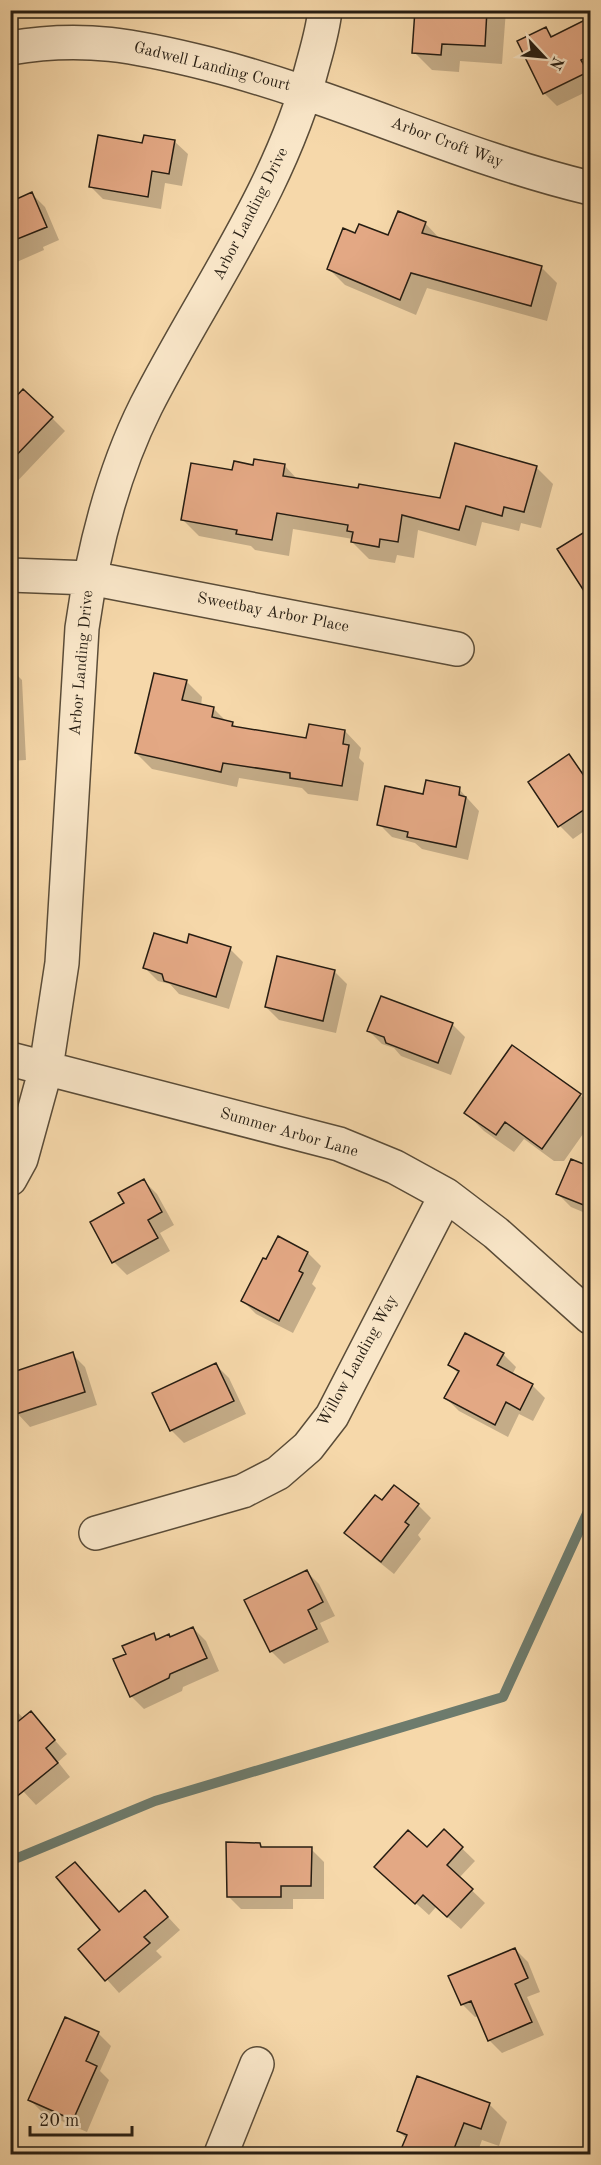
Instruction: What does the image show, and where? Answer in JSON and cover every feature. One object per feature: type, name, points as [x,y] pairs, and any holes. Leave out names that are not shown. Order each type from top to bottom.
[{"type":"street","name":"Arbor Landing Drive","points":[[10,1179],[21,1159],[46,1068],[62,963],[82,628],[100,528],[118,473],[146,407],[258,206],[284,152],[306,92],[325,10]]},
{"type":"street","name":"Gadwell Landing Court","points":[[10,48],[40,43],[94,42],[148,49],[259,77],[306,92]]},
{"type":"street","name":"Arbor Croft Way","points":[[306,92],[531,173],[591,188]]},
{"type":"street","name":"Sweetbay Arbor Place","points":[[10,575],[90,578],[457,649]]},
{"type":"street","name":"Summer Arbor Lane","points":[[10,1059],[339,1144],[395,1167],[446,1195],[496,1233],[591,1317]]},
{"type":"street","name":"Willow Landing Way","points":[[96,1533],[243,1491],[278,1473],[308,1447],[332,1416],[446,1195]]},
{"type":"street","points":[[221,2154],[257,2064]]},
{"type":"building","points":[[415,10],[487,10],[485,46],[442,44],[441,55],[412,53]]},
{"type":"building","points":[[591,17],[591,55],[581,60],[588,72],[543,94],[517,41],[546,27],[551,37]]},
{"type":"building","points":[[98,135],[142,143],[144,135],[175,140],[169,174],[152,171],[148,197],[89,187]]},
{"type":"building","points":[[32,192],[47,227],[10,242],[10,202]]},
{"type":"building","points":[[398,211],[426,222],[422,233],[542,266],[531,306],[411,273],[400,300],[327,269],[343,228],[355,233],[359,224],[388,235]]},
{"type":"building","points":[[23,389],[53,417],[10,462],[10,403]]},
{"type":"building","points":[[455,443],[537,466],[524,512],[504,507],[502,516],[466,506],[459,530],[402,515],[398,542],[380,539],[379,547],[351,542],[353,532],[347,531],[348,525],[277,513],[272,540],[236,534],[237,530],[181,520],[191,463],[232,470],[234,461],[253,465],[254,459],[285,464],[283,476],[358,488],[359,484],[440,498]]},
{"type":"building","points":[[591,528],[591,602],[557,549]]},
{"type":"building","points":[[154,673],[187,680],[182,700],[214,707],[212,717],[233,722],[232,726],[306,738],[309,724],[345,730],[343,744],[349,745],[342,786],[290,778],[290,773],[223,763],[221,772],[135,753]]},
{"type":"building","points":[[569,754],[591,786],[591,805],[558,827],[528,782]]},
{"type":"building","points":[[426,780],[460,787],[459,795],[466,797],[456,847],[407,837],[408,832],[377,825],[385,786],[423,794]]},
{"type":"building","points":[[154,933],[187,943],[189,934],[231,947],[216,997],[164,981],[162,974],[143,968]]},
{"type":"building","points":[[277,956],[335,970],[323,1021],[265,1007]]},
{"type":"building","points":[[381,996],[453,1023],[438,1063],[386,1043],[384,1037],[367,1031]]},
{"type":"building","points":[[512,1045],[581,1094],[542,1149],[505,1122],[496,1135],[464,1113]]},
{"type":"building","points":[[571,1159],[591,1167],[591,1208],[556,1194]]},
{"type":"building","points":[[144,1179],[162,1212],[148,1220],[158,1238],[112,1263],[90,1222],[124,1203],[118,1193]]},
{"type":"building","points":[[278,1236],[308,1252],[299,1271],[303,1273],[279,1321],[241,1301],[263,1258],[266,1259]]},
{"type":"building","points":[[465,1333],[504,1353],[497,1365],[533,1384],[520,1410],[506,1402],[495,1425],[444,1398],[459,1371],[448,1365]]},
{"type":"building","points":[[73,1352],[85,1392],[16,1414],[10,1397],[10,1373]]},
{"type":"building","points":[[216,1363],[234,1401],[170,1431],[152,1393]]},
{"type":"building","points":[[394,1485],[419,1504],[405,1522],[409,1525],[381,1562],[344,1533],[375,1495],[382,1500]]},
{"type":"building","points":[[307,1570],[323,1602],[308,1610],[317,1629],[270,1652],[244,1600]]},
{"type":"building","points":[[193,1627],[207,1658],[170,1674],[169,1678],[130,1697],[113,1659],[126,1654],[122,1646],[154,1633],[156,1640],[169,1634],[170,1637]]},
{"type":"building","points":[[31,1711],[55,1740],[46,1748],[58,1763],[10,1802],[10,1728]]},
{"type":"building","points":[[444,1829],[463,1847],[447,1865],[473,1889],[447,1917],[423,1895],[415,1904],[374,1867],[408,1830],[427,1847]]},
{"type":"building","points":[[226,1842],[260,1843],[261,1847],[312,1847],[311,1886],[281,1886],[281,1897],[227,1897]]},
{"type":"building","points":[[75,1862],[119,1912],[145,1890],[168,1917],[144,1937],[150,1943],[105,1981],[78,1949],[100,1930],[56,1877]]},
{"type":"building","points":[[515,1948],[528,1978],[515,1984],[532,2022],[488,2041],[471,2001],[461,2005],[448,1976]]},
{"type":"building","points":[[65,2017],[99,2032],[86,2061],[97,2066],[73,2120],[28,2100]]},
{"type":"building","points":[[417,2076],[490,2103],[481,2129],[464,2123],[452,2154],[399,2154],[407,2135],[397,2131]]},
{"type":"waterway","points":[[10,1861],[155,1801],[503,1697],[590,1507]]}]
